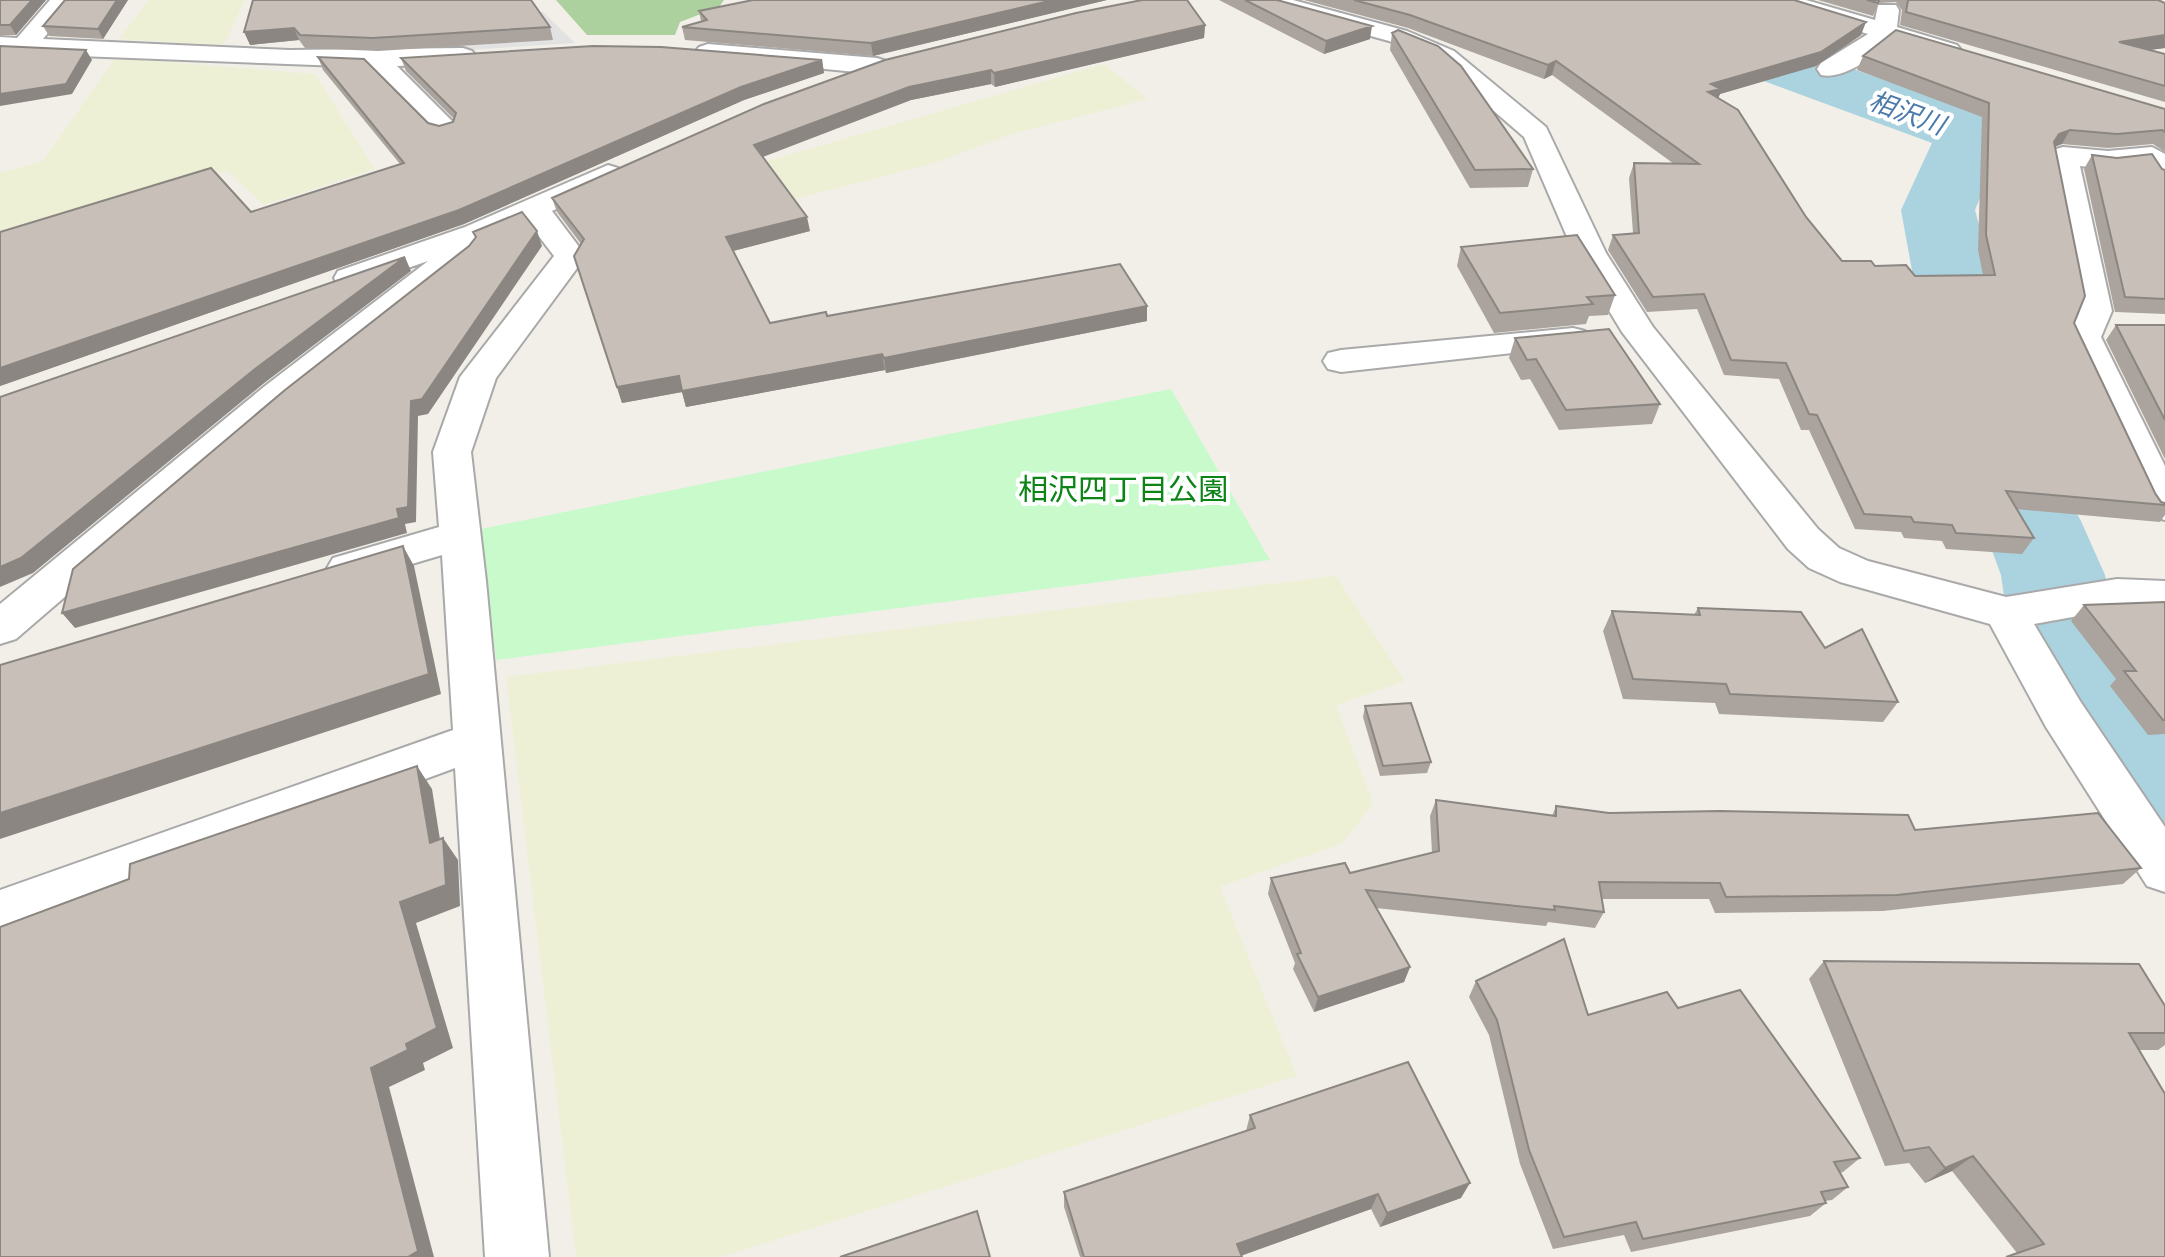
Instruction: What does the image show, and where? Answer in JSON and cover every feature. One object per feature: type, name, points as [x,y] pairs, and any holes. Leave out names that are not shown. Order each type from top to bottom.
[{"type":"street","points":[[12,45],[63,0]]},
{"type":"street","points":[[1266,0],[1398,36],[1445,56],[1536,133],[1590,253],[1639,332],[1803,539],[1824,558],[1855,572],[2020,611],[2117,594],[2165,596]]},
{"type":"street","points":[[1781,0],[1974,58]]},
{"type":"street","points":[[1830,69],[1886,31],[1889,21],[1883,0]]},
{"type":"street","points":[[12,45],[378,62],[482,55]]},
{"type":"street","points":[[679,50],[890,63],[809,90]]},
{"type":"street","points":[[378,62],[445,128]]},
{"type":"street","points":[[2161,162],[2063,156],[2095,311],[2104,325],[2084,337],[2165,507]]},
{"type":"street","points":[[318,290],[476,234],[630,164]]},
{"type":"street","points":[[517,1257],[452,452],[478,377],[570,256],[533,207]]},
{"type":"street","points":[[0,628],[278,394],[461,253],[476,234]]},
{"type":"street","points":[[1341,361],[1639,332]]},
{"type":"street","points":[[306,580],[460,535]]},
{"type":"street","points":[[2020,611],[2063,714],[2165,870]]},
{"type":"street","points":[[0,913],[475,741]]},
{"type":"green space","points":[[149,0],[245,0],[224,45],[119,39]]},
{"type":"green space","points":[[556,0],[724,0],[719,7],[680,22],[675,35],[587,35]]},
{"type":"green space","points":[[115,58],[315,74],[375,169],[264,205],[227,171],[0,233],[0,173],[43,161]]},
{"type":"green space","points":[[1104,64],[1148,99],[1015,133],[935,163],[605,248],[675,201],[767,161]]},
{"type":"green space","name":"相沢四丁目公園","points":[[1171,389],[1270,560],[496,660],[481,529]]},
{"type":"green space","points":[[1336,576],[1405,681],[1336,705],[1373,803],[1343,843],[1220,887],[1297,1076],[721,1257],[576,1257],[506,677]]},
{"type":"shaded area","points":[[543,12],[575,43],[404,54],[382,43]]},
{"type":"building","points":[[0,0],[32,0],[10,25],[0,25]]},
{"type":"building","points":[[65,0],[117,0],[98,29],[43,26]]},
{"type":"building","points":[[253,0],[531,0],[550,27],[373,38],[300,35],[294,28],[244,32]]},
{"type":"building","points":[[753,0],[1053,0],[871,43],[682,27],[707,20],[699,11]]},
{"type":"building","points":[[1142,0],[1187,0],[1205,25],[994,73],[991,70],[909,87],[754,145],[807,217],[726,237],[770,323],[826,312],[827,316],[1120,264],[1147,306],[884,358],[882,354],[682,391],[679,376],[617,387],[574,256],[584,239],[552,198],[764,104],[885,60]]},
{"type":"building","points":[[1245,0],[1277,0],[1372,26],[1326,41]]},
{"type":"building","points":[[1354,0],[1794,0],[1866,22],[1821,52],[1711,84],[1721,89],[1708,92],[1738,110],[1806,217],[1842,261],[1871,261],[1875,266],[1906,265],[1915,276],[1995,275],[1986,235],[1989,103],[1863,56],[1896,30],[2165,109],[2165,132],[2117,134],[2070,130],[2059,134],[2054,142],[2085,296],[2074,323],[2155,493],[2165,505],[2006,491],[2034,538],[1956,533],[1952,525],[1914,522],[1911,517],[1864,514],[1817,415],[1809,414],[1786,363],[1731,360],[1704,294],[1653,297],[1613,235],[1639,233],[1634,163],[1699,164],[1556,61],[1548,65],[1410,15]]},
{"type":"building","points":[[1908,0],[2158,0],[2165,3],[2165,35],[2119,42],[2165,54],[2165,86],[1906,12]]},
{"type":"building","points":[[1398,30],[1438,46],[1461,66],[1533,169],[1475,170],[1392,33]]},
{"type":"building","points":[[0,46],[86,50],[66,84],[0,94]]},
{"type":"building","points":[[593,46],[661,47],[822,60],[741,87],[459,210],[0,368],[0,232],[211,168],[251,212],[404,163],[318,57],[364,59],[428,123],[439,126],[453,122],[456,113],[401,58]]},
{"type":"building","points":[[2152,154],[2165,170],[2165,299],[2125,297],[2092,155],[2117,158]]},
{"type":"building","points":[[522,212],[537,231],[422,399],[411,401],[408,507],[397,509],[399,518],[62,613],[73,569],[285,390],[469,246],[476,237],[473,232]]},
{"type":"building","points":[[1577,235],[1615,295],[1587,297],[1593,304],[1500,313],[1461,247]]},
{"type":"building","points":[[405,257],[255,369],[21,558],[0,567],[0,397]]},
{"type":"building","points":[[2116,325],[2165,325],[2165,420]]},
{"type":"building","points":[[1609,329],[1660,404],[1566,410],[1536,359],[1527,360],[1515,338]]},
{"type":"building","points":[[403,546],[429,674],[0,813],[0,665]]},
{"type":"building","points":[[2165,602],[2163,720],[2124,671],[2136,671],[2084,605]]},
{"type":"building","points":[[1698,608],[1801,612],[1825,648],[1862,629],[1898,702],[1730,694],[1726,684],[1633,679],[1612,611],[1700,615]]},
{"type":"building","points":[[1411,703],[1431,762],[1383,766],[1365,706]]},
{"type":"building","points":[[417,766],[430,843],[443,838],[446,885],[400,902],[437,1028],[406,1044],[408,1050],[371,1068],[418,1251],[408,1257],[0,1257],[0,927],[129,879],[130,864]]},
{"type":"building","points":[[1436,800],[1556,816],[1556,806],[1609,813],[1720,811],[1908,815],[1915,830],[2098,813],[2141,868],[1897,895],[1726,897],[1720,883],[1599,882],[1604,912],[1554,906],[1555,910],[1366,890],[1410,967],[1318,997],[1297,954],[1301,953],[1271,878],[1345,863],[1350,873],[1439,851]]},
{"type":"building","points":[[1564,939],[1588,1015],[1667,992],[1678,1008],[1740,990],[1860,1158],[1834,1162],[1848,1187],[1821,1192],[1826,1203],[1643,1239],[1636,1222],[1564,1237],[1529,1150],[1497,1020],[1476,981]]},
{"type":"building","points":[[1824,961],[2139,964],[2165,1006],[2165,1033],[2129,1033],[2165,1094],[2165,1257],[2006,1257],[2044,1244],[1973,1156],[1945,1168],[1929,1147],[1904,1151]]},
{"type":"building","points":[[1408,1062],[1470,1183],[1387,1213],[1378,1194],[1237,1244],[1242,1257],[1084,1257],[1064,1192],[1255,1128],[1250,1115]]},
{"type":"building","points":[[977,1211],[990,1257],[840,1257]]},
{"type":"waterway","name":"相沢川","points":[[1509,0],[1594,23],[1657,29],[1720,44],[1948,124],[1970,136],[1938,210],[1958,298],[1987,329],[1986,362],[1977,419],[2031,521],[2053,575],[2064,638],[2111,721],[2165,801]]},
{"type":"waterway","points":[[1970,136],[2003,139]]}]
